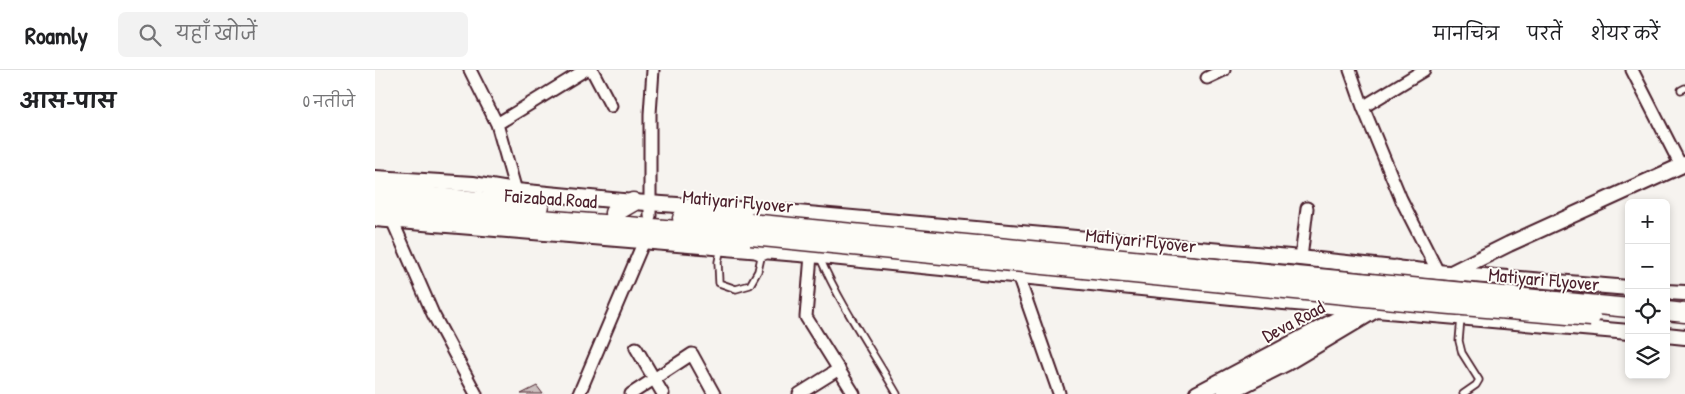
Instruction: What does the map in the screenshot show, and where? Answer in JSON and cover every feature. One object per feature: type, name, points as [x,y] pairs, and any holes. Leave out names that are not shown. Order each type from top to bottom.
[{"type":"highway","name":"Faizabad Road","points":[[375,192],[614,213],[644,207]]},
{"type":"highway","name":"Matiyari Flyover","points":[[644,207],[751,229],[1405,301],[1625,320]]},
{"type":"highway","name":"Faizabad Road","points":[[386,212],[450,211],[723,240]]},
{"type":"highway","name":"Matiyari Flyover","points":[[723,240],[751,229],[1625,308]]},
{"type":"highway","points":[[723,240],[763,251]]},
{"type":"highway","points":[[1670,312],[1685,313]]},
{"type":"highway","points":[[1670,323],[1685,325]]},
{"type":"main road","name":"Deva Road","points":[[1197,394],[1348,314],[1396,268]]},
{"type":"main road","name":"Deva Road","points":[[1225,394],[1286,363],[1375,310],[1413,270]]},
{"type":"street","points":[[497,124],[585,70]]},
{"type":"street","points":[[592,70],[611,106]]},
{"type":"street","points":[[644,207],[653,70]]},
{"type":"street","points":[[1207,78],[1224,70]]},
{"type":"street","points":[[1350,70],[1363,107],[1401,199],[1445,272]]},
{"type":"street","points":[[1363,107],[1424,70]]},
{"type":"street","points":[[1445,272],[1683,165],[1632,70]]},
{"type":"street","points":[[472,71],[497,124],[516,191]]},
{"type":"street","points":[[375,178],[473,184],[644,207],[797,213],[1625,288]]},
{"type":"street","points":[[1301,258],[1307,208]]},
{"type":"street","points":[[386,212],[433,314],[476,394]]},
{"type":"street","points":[[375,219],[386,212],[644,241],[723,240]]},
{"type":"street","points":[[579,394],[644,241]]},
{"type":"street","points":[[763,251],[1375,310],[1625,332]]},
{"type":"street","points":[[815,256],[806,317],[854,394]]},
{"type":"street","points":[[1018,276],[1059,393]]},
{"type":"street","points":[[1670,292],[1685,293]]},
{"type":"street","points":[[1670,335],[1685,337]]},
{"type":"street","points":[[636,348],[663,394]]},
{"type":"street","points":[[631,394],[692,354],[714,394]]},
{"type":"street","points":[[799,394],[839,369]]},
{"type":"lane","points":[[723,240],[718,262],[719,282],[725,286],[736,289],[749,285],[758,271],[763,251]]},
{"type":"lane","points":[[815,256],[853,323],[897,394]]},
{"type":"lane","points":[[1461,318],[1459,341],[1462,353],[1479,380],[1476,386],[1463,394]]},
{"type":"building","points":[[537,386],[543,394],[521,394]]}]
